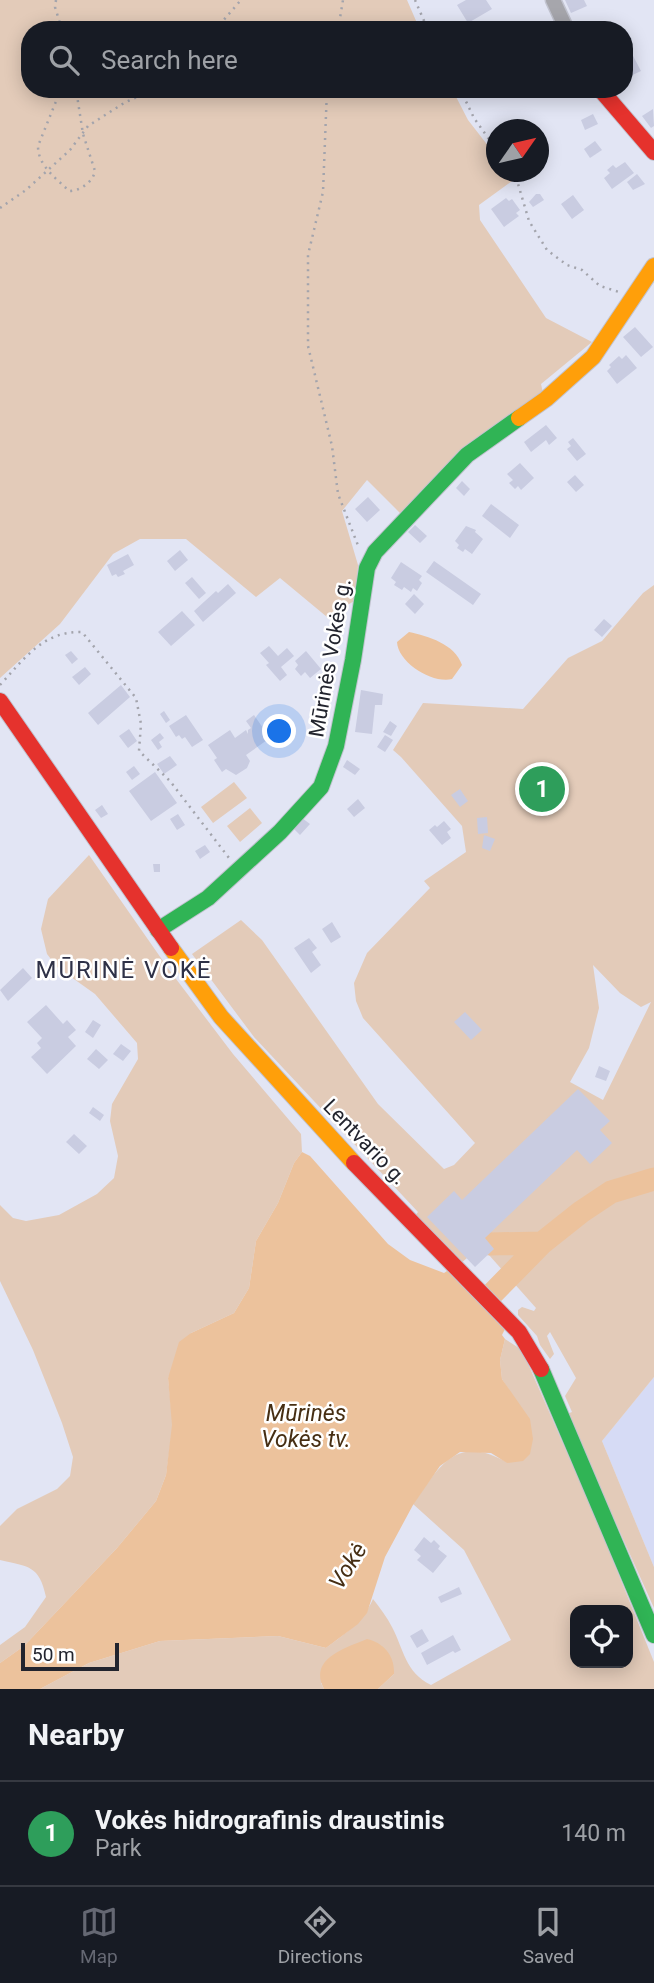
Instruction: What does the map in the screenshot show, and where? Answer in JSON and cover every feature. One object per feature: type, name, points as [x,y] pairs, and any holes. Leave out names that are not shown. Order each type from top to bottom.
[{"type":"main road","points":[[608,98],[654,152]]},
{"type":"main road","name":"Mūrinės Vokės g.","points":[[158,930],[208,898],[238,871],[312,799],[329,770],[353,660],[367,568],[385,541],[467,455],[546,399],[593,357],[654,266]]},
{"type":"main road","name":"Lentvario g.","points":[[0,701],[221,1017],[329,1137],[433,1241],[529,1346],[654,1635]]},
{"type":"street","points":[[553,0],[563,21]]},
{"type":"path","points":[[56,0],[59,21]]},
{"type":"path","points":[[223,21],[241,0]]},
{"type":"path","points":[[340,21],[343,0]]},
{"type":"path","points":[[415,0],[424,21]]},
{"type":"path","points":[[57,98],[38,146],[38,156],[47,170],[69,191],[90,183],[95,171],[83,134],[77,98]]},
{"type":"path","points":[[0,208],[26,190],[70,150],[88,127],[135,98]]},
{"type":"path","points":[[327,98],[323,192],[308,255],[308,346],[332,446],[338,494],[367,568]]},
{"type":"path","points":[[464,98],[486,135]]},
{"type":"path","points":[[517,182],[529,221],[547,250],[567,265],[582,270],[600,286],[633,299]]},
{"type":"path","points":[[0,685],[23,659],[50,638],[66,632],[82,632],[136,698],[141,724],[139,751],[170,781],[238,871]]},
{"type":"shaded area","points":[[0,0],[407,0],[416,21],[21,21],[21,98],[457,98],[468,120],[486,143],[486,182],[511,182],[479,205],[480,220],[546,318],[592,342],[541,384],[543,393],[401,514],[367,480],[342,511],[358,565],[356,600],[327,617],[280,578],[256,597],[186,539],[140,539],[113,554],[60,624],[0,678]]},
{"type":"shaded area","points":[[654,585],[654,1377],[602,1441],[654,1567],[654,1608],[567,1414],[572,1412],[565,1396],[576,1378],[550,1332],[547,1336],[554,1354],[550,1359],[537,1336],[518,1315],[518,1310],[522,1307],[534,1311],[536,1308],[481,1246],[460,1264],[415,1216],[418,1212],[254,1037],[192,954],[241,920],[262,940],[378,1104],[444,1169],[454,1165],[475,1143],[363,1018],[356,1001],[354,983],[367,953],[430,888],[424,881],[466,852],[462,826],[393,750],[423,703],[523,709],[568,658],[602,641],[643,593]],"holes":[[[593,965],[620,993],[641,1007],[651,1002],[603,1100],[570,1082],[589,1048],[599,1008]]]},
{"type":"shaded area","points":[[234,782],[247,798],[213,823],[201,807]]},
{"type":"shaded area","points":[[250,808],[262,823],[240,842],[227,826]]},
{"type":"shaded area","points":[[89,855],[170,971],[233,1054],[301,1134],[302,1152],[256,1241],[249,1288],[234,1313],[191,1333],[168,1378],[173,1425],[166,1475],[156,1501],[117,1548],[24,1646],[0,1663],[0,1645],[25,1627],[46,1597],[36,1573],[25,1566],[0,1560],[0,1526],[17,1509],[57,1489],[70,1476],[73,1457],[33,1350],[0,1281],[0,1205],[13,1218],[26,1221],[59,1215],[97,1194],[114,1178],[118,1156],[110,1121],[112,1104],[138,1059],[137,1043],[95,994],[57,967],[47,954],[41,929],[48,899]]},
{"type":"shaded area","points":[[505,1339],[522,1350],[631,1605],[570,1605],[570,1668],[633,1668],[633,1610],[654,1662],[654,1689],[378,1689],[394,1674],[321,1683],[324,1689],[40,1689],[89,1663],[160,1641],[278,1636],[326,1648],[359,1621],[373,1599],[390,1623],[410,1667],[431,1685],[511,1640],[464,1550],[413,1504],[441,1466],[462,1453],[475,1451],[508,1463],[512,1395],[502,1379],[500,1360]]},
{"type":"shaded area","points":[[654,1377],[654,1567],[602,1441]]},
{"type":"water","points":[[409,632],[432,639],[453,652],[462,665],[452,679],[444,680],[427,675],[403,657],[397,642]]},
{"type":"water","name":"Mūrinės Vokės tv.","points":[[302,1152],[310,1156],[388,1244],[410,1260],[444,1273],[450,1269],[506,1327],[502,1335],[505,1339],[500,1360],[502,1379],[530,1419],[533,1439],[530,1454],[523,1461],[507,1463],[491,1453],[460,1452],[440,1466],[413,1505],[385,1557],[367,1613],[358,1624],[326,1648],[278,1636],[160,1641],[89,1663],[40,1689],[0,1689],[0,1663],[24,1646],[117,1548],[156,1501],[166,1475],[172,1425],[168,1378],[179,1342],[191,1333],[234,1313],[249,1288],[256,1241]]},
{"type":"water","points":[[367,1639],[387,1651],[393,1662],[394,1674],[378,1689],[324,1689],[320,1679],[325,1662],[340,1651]]},
{"type":"building","points":[[466,0],[486,0],[492,9],[467,21],[457,5]]},
{"type":"building","points":[[565,0],[584,0],[587,6],[571,13]]},
{"type":"building","points":[[633,56],[641,71],[633,75]]},
{"type":"building","points":[[653,109],[654,126],[651,128],[642,116]]},
{"type":"building","points":[[593,114],[598,124],[585,130],[581,120]]},
{"type":"building","points":[[595,141],[602,150],[590,158],[584,149]]},
{"type":"building","points":[[625,162],[634,173],[612,189],[604,178],[610,173],[607,170],[613,165],[616,168]]},
{"type":"building","points":[[637,174],[645,184],[633,190],[627,182]]},
{"type":"building","points":[[536,194],[540,194],[544,200],[533,207],[529,202]]},
{"type":"building","points":[[573,195],[584,210],[572,219],[561,204]]},
{"type":"building","points":[[506,198],[509,201],[512,199],[520,210],[516,213],[519,216],[504,227],[491,209]]},
{"type":"building","points":[[635,327],[653,347],[641,357],[623,337]]},
{"type":"building","points":[[626,355],[637,368],[617,384],[607,371],[611,367],[609,365],[619,356],[622,359]]},
{"type":"building","points":[[546,425],[557,438],[549,445],[546,440],[531,452],[524,442]]},
{"type":"building","points":[[573,438],[586,454],[577,461],[567,449],[571,446],[568,442]]},
{"type":"building","points":[[520,463],[534,478],[521,490],[518,486],[515,489],[509,483],[513,480],[507,474]]},
{"type":"building","points":[[575,475],[584,485],[576,492],[567,482]]},
{"type":"building","points":[[462,481],[470,489],[464,496],[456,488]]},
{"type":"building","points":[[368,497],[380,510],[367,522],[355,509]]},
{"type":"building","points":[[491,504],[519,525],[510,538],[482,516]]},
{"type":"building","points":[[415,525],[427,536],[420,543],[408,532]]},
{"type":"building","points":[[466,526],[476,530],[483,539],[472,554],[457,548],[459,545],[455,541]]},
{"type":"building","points":[[180,550],[188,560],[175,571],[167,561]]},
{"type":"building","points":[[128,554],[134,565],[123,571],[125,574],[112,576],[107,565]]},
{"type":"building","points":[[434,561],[481,594],[473,605],[426,572]]},
{"type":"building","points":[[401,562],[422,576],[419,580],[422,583],[417,591],[413,588],[411,592],[404,587],[402,590],[394,585],[396,582],[391,578]]},
{"type":"building","points":[[192,577],[206,593],[199,599],[185,583]]},
{"type":"building","points":[[228,584],[236,593],[203,622],[194,611]]},
{"type":"building","points":[[414,594],[424,604],[415,614],[405,604]]},
{"type":"building","points":[[182,611],[195,625],[171,646],[158,632]]},
{"type":"building","points":[[604,619],[612,626],[602,637],[594,630]]},
{"type":"building","points":[[269,646],[278,656],[287,648],[294,656],[281,667],[287,675],[280,681],[260,653]]},
{"type":"building","points":[[71,651],[78,659],[72,664],[65,655]]},
{"type":"building","points":[[306,651],[321,669],[310,678],[305,672],[301,676],[295,669],[298,665],[295,661]]},
{"type":"building","points":[[85,667],[91,674],[79,685],[72,677]]},
{"type":"building","points":[[121,685],[130,697],[98,725],[88,713]]},
{"type":"building","points":[[361,690],[383,694],[382,705],[375,705],[372,734],[355,732]]},
{"type":"building","points":[[164,711],[170,720],[166,723],[160,714]]},
{"type":"building","points":[[186,715],[203,740],[192,747],[185,737],[176,737],[169,726]]},
{"type":"building","points":[[254,715],[270,738],[246,755],[250,761],[247,768],[236,775],[226,769],[222,772],[208,745],[230,730],[235,738],[246,730],[248,734],[251,728],[246,721]]},
{"type":"building","points":[[390,721],[397,726],[391,736],[383,732]]},
{"type":"building","points":[[129,729],[137,741],[128,748],[119,736]]},
{"type":"building","points":[[160,733],[164,738],[159,742],[162,747],[158,750],[151,740]]},
{"type":"building","points":[[385,735],[393,740],[385,752],[377,747]]},
{"type":"building","points":[[170,756],[177,765],[164,774],[157,764]]},
{"type":"building","points":[[347,760],[360,769],[355,775],[343,767]]},
{"type":"building","points":[[134,766],[140,774],[132,780],[126,772]]},
{"type":"building","points":[[155,772],[177,803],[151,821],[129,791]]},
{"type":"building","points":[[460,789],[468,801],[460,807],[451,795]]},
{"type":"building","points":[[358,799],[365,808],[354,817],[347,809]]},
{"type":"building","points":[[102,805],[108,814],[101,818],[95,810]]},
{"type":"building","points":[[178,814],[185,825],[177,830],[170,819]]},
{"type":"building","points":[[487,817],[488,833],[478,834],[477,818]]},
{"type":"building","points":[[302,818],[310,824],[300,835],[293,828]]},
{"type":"building","points":[[444,821],[451,829],[447,832],[451,838],[442,845],[429,830]]},
{"type":"building","points":[[484,835],[495,839],[490,851],[482,848]]},
{"type":"building","points":[[205,845],[210,852],[200,859],[195,851]]},
{"type":"building","points":[[153,864],[160,864],[160,872],[154,872]]},
{"type":"building","points":[[332,922],[341,937],[331,943],[322,929]]},
{"type":"building","points":[[309,938],[317,948],[312,952],[321,965],[311,973],[294,948]]},
{"type":"building","points":[[23,968],[32,978],[8,1001],[0,990]]},
{"type":"building","points":[[46,1005],[63,1024],[67,1020],[76,1030],[68,1037],[76,1046],[47,1074],[31,1057],[41,1048],[37,1043],[42,1038],[27,1022]]},
{"type":"building","points":[[465,1012],[482,1030],[471,1040],[454,1022]]},
{"type":"building","points":[[93,1020],[101,1025],[93,1038],[85,1032]]},
{"type":"building","points":[[121,1044],[131,1051],[123,1061],[113,1054]]},
{"type":"building","points":[[96,1049],[108,1060],[99,1069],[87,1059]]},
{"type":"building","points":[[599,1066],[610,1071],[606,1081],[595,1077]]},
{"type":"building","points":[[578,1089],[610,1121],[600,1130],[612,1143],[590,1164],[577,1150],[485,1238],[494,1249],[475,1267],[427,1217],[454,1191],[462,1200]]},
{"type":"building","points":[[93,1107],[104,1115],[100,1121],[89,1113]]},
{"type":"building","points":[[74,1134],[87,1146],[79,1154],[66,1142]]},
{"type":"building","points":[[424,1537],[431,1543],[434,1540],[440,1546],[438,1549],[447,1556],[433,1573],[417,1560],[421,1556],[414,1550]]},
{"type":"building","points":[[459,1587],[462,1594],[441,1603],[438,1597]]},
{"type":"building","points":[[422,1629],[429,1641],[417,1648],[410,1636]]},
{"type":"building","points":[[453,1635],[461,1650],[455,1653],[453,1651],[427,1665],[421,1653]]},
{"type":"waterway","name":"Vokė","points":[[492,1294],[542,1243],[581,1212],[611,1192],[654,1179]]},
{"type":"waterway","points":[[490,1244],[542,1243]]},
{"type":"traffic: fast","points":[[158,930],[208,898],[280,832],[321,787],[336,746],[367,568],[375,552],[467,455],[519,418]]},
{"type":"traffic: fast","points":[[541,1369],[654,1635]]},
{"type":"traffic: slow","points":[[519,418],[546,399],[593,357],[654,266]]},
{"type":"traffic: slow","points":[[171,948],[221,1017],[354,1163]]},
{"type":"traffic: jam","points":[[608,98],[654,152]]},
{"type":"traffic: jam","points":[[0,701],[171,948]]},
{"type":"traffic: jam","points":[[354,1163],[519,1332],[541,1369]]},
{"type":"place","name":"Vokės hidrografinis draustinis","points":[[542,789]]},
{"type":"district","name":"MŪRINĖ VOKĖ","points":[[124,970]]}]
